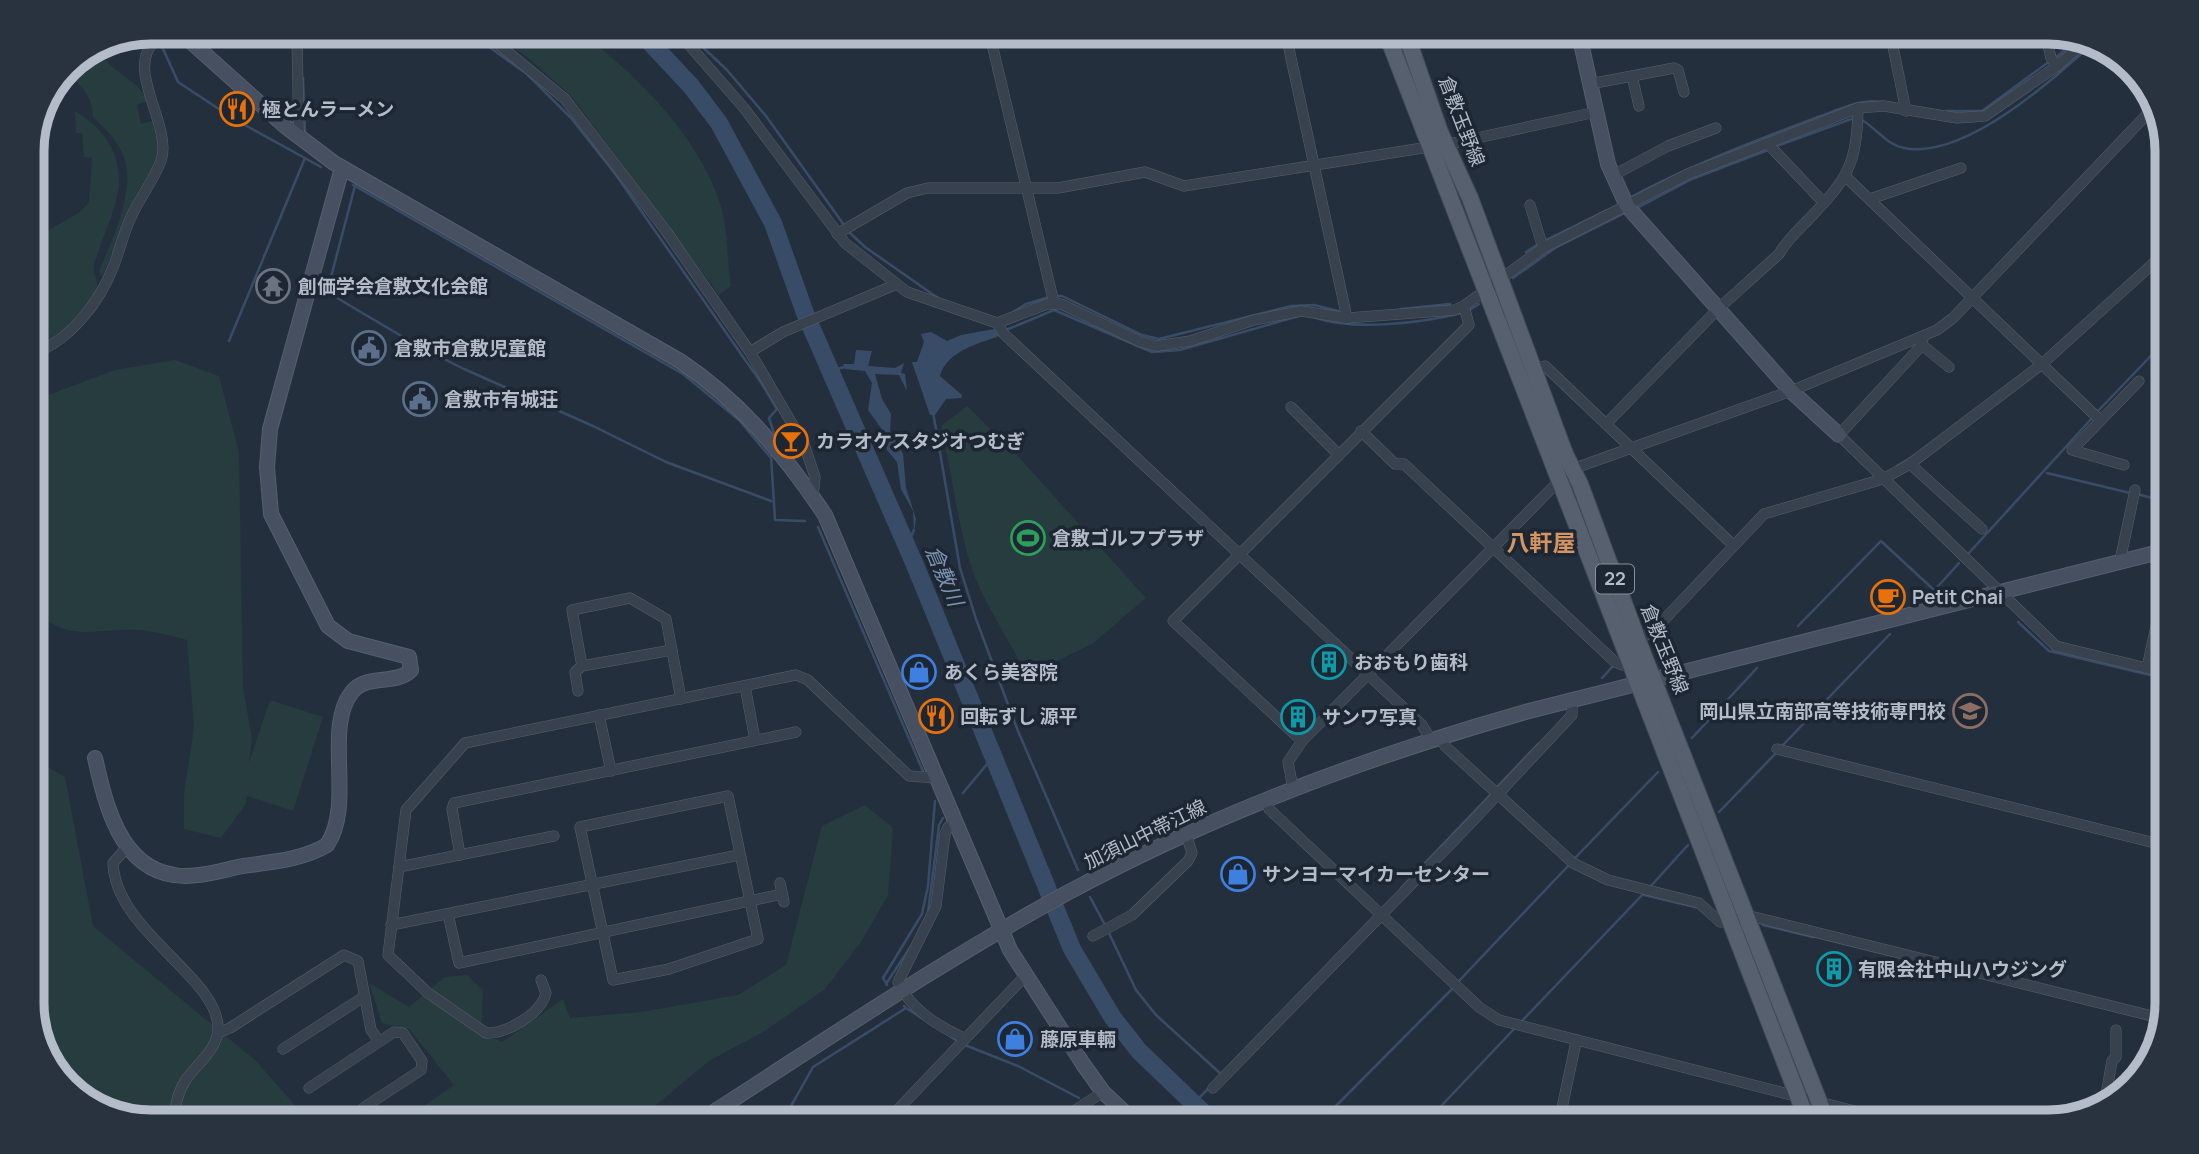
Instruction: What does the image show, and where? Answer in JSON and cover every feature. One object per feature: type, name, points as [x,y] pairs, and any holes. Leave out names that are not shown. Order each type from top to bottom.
[{"type":"main road","name":"倉敷玉野線","points":[[1392,44],[1438,144],[1470,198],[1492,286],[1566,475],[1654,678],[1804,1110]]},
{"type":"main road","name":"倉敷玉野線","points":[[1409,44],[1438,144]]},
{"type":"main road","name":"倉敷玉野線","points":[[1492,286],[1535,369],[1566,475],[1638,683],[1823,1110]]},
{"type":"street","points":[[44,346],[79,323],[89,310],[113,268],[131,216],[162,157],[158,122],[144,64],[147,50],[153,44]]},
{"type":"street","points":[[194,44],[299,137],[342,168],[704,377],[752,420],[813,497],[835,536],[956,824],[1025,976],[1103,1092],[1122,1110]]},
{"type":"street","points":[[297,44],[299,137]]},
{"type":"street","points":[[499,44],[543,78],[583,121],[666,231],[750,352],[804,444],[815,477],[813,497]]},
{"type":"street","points":[[688,44],[843,230],[855,252],[897,284],[923,299],[1001,329],[1436,739],[1573,863],[1608,880],[1699,903],[1708,909],[1715,920],[1739,919],[2154,1017]]},
{"type":"street","points":[[992,44],[1053,299]]},
{"type":"street","points":[[1288,44],[1347,314]]},
{"type":"street","points":[[1581,44],[1612,176],[1630,210],[1791,391],[2056,646],[2155,670]]},
{"type":"street","points":[[1893,44],[1906,107]]},
{"type":"street","points":[[2049,44],[2054,62]]},
{"type":"street","points":[[1053,299],[1141,342],[1157,346],[1190,341],[1254,320],[1301,311],[1347,314],[1466,310],[1542,244],[1630,210],[1688,174],[1884,106],[1906,107],[1967,119],[1985,116],[2076,47]]},
{"type":"street","points":[[1590,84],[1674,68],[1678,70],[1684,92]]},
{"type":"street","points":[[1632,76],[1639,106]]},
{"type":"street","points":[[843,230],[907,193],[928,188],[1077,185],[1145,172],[1184,186],[1438,144],[1596,112]]},
{"type":"street","points":[[1839,435],[1923,341],[1973,297],[2148,113]]},
{"type":"street","points":[[1606,423],[1718,309],[1780,254],[1786,243],[1846,177],[1856,151],[1858,114]]},
{"type":"street","points":[[2146,115],[2151,120]]},
{"type":"street","points":[[1612,176],[1668,146],[1716,128]]},
{"type":"street","points":[[1771,146],[1824,203]]},
{"type":"street","points":[[95,758],[108,813],[128,846],[146,864],[162,872],[183,876],[302,856],[327,845],[336,826],[342,708],[353,690],[364,682],[404,677],[411,670],[409,657],[348,641],[328,626],[271,513],[267,467],[270,429],[342,168]]},
{"type":"street","points":[[1870,200],[1961,168]]},
{"type":"street","points":[[1846,177],[2100,420]]},
{"type":"street","points":[[1530,205],[1542,244]]},
{"type":"street","points":[[1638,641],[1652,632],[1732,550],[1733,545],[1773,510],[1883,479],[1910,464],[2040,362],[2155,261]]},
{"type":"street","points":[[750,352],[783,332],[897,284]]},
{"type":"street","points":[[1001,329],[1053,299]]},
{"type":"street","points":[[1302,741],[1173,621],[1469,325],[1466,310]]},
{"type":"street","points":[[1923,341],[1949,367]]},
{"type":"street","points":[[1293,788],[1288,762],[1302,741],[1492,545],[1566,475],[1632,447],[1923,341]]},
{"type":"street","points":[[1535,369],[1545,366],[1733,545]]},
{"type":"street","points":[[2124,465],[2072,450],[2139,381]]},
{"type":"street","points":[[1291,407],[1339,455]]},
{"type":"street","points":[[1361,431],[1395,464],[1404,464],[1615,662],[1622,664]]},
{"type":"street","points":[[1910,464],[1982,529]]},
{"type":"street","points":[[2120,561],[2135,490]]},
{"type":"street","name":"加須山中帯江線","points":[[717,1110],[902,991],[1069,892],[1186,834],[1293,788],[1436,739],[1654,678],[2155,553]]},
{"type":"street","points":[[582,666],[572,610],[630,598],[666,620],[681,699]]},
{"type":"street","points":[[2147,668],[2155,631]]},
{"type":"street","points":[[578,691],[575,672],[582,666],[672,650]]},
{"type":"street","points":[[541,980],[546,993],[541,1003],[514,1027],[485,1033],[428,993],[390,960],[387,950],[406,810],[465,743],[803,676],[909,776],[937,778]]},
{"type":"street","points":[[745,686],[755,740]]},
{"type":"street","points":[[1213,1088],[1494,792],[1572,715],[1572,701]]},
{"type":"street","points":[[599,715],[611,771]]},
{"type":"street","points":[[460,855],[452,810],[454,803],[796,732]]},
{"type":"street","points":[[1779,750],[2155,843]]},
{"type":"street","points":[[728,796],[758,939],[669,969],[613,980],[592,885],[580,827],[728,796]]},
{"type":"street","points":[[1265,800],[1269,809],[1489,1014],[1516,1027],[1848,1110]]},
{"type":"street","points":[[956,824],[948,827],[945,834],[936,906],[921,940],[899,975],[902,991],[930,1019],[962,1041]]},
{"type":"street","points":[[1101,932],[1132,915],[1188,861],[1192,853],[1186,834]]},
{"type":"street","points":[[399,867],[554,836]]},
{"type":"street","points":[[128,846],[113,863],[113,876],[120,895],[137,919],[213,1005],[218,1033],[215,1044],[185,1081],[175,1110]]},
{"type":"street","points":[[391,925],[739,855]]},
{"type":"street","points":[[448,915],[459,963],[750,902],[783,898],[780,883]]},
{"type":"street","points":[[218,1033],[230,1028],[344,954],[358,961],[371,1030],[379,1041]]},
{"type":"street","points":[[897,1110],[1025,976]]},
{"type":"street","points":[[283,1049],[365,996]]},
{"type":"street","points":[[2106,1093],[2112,1061],[2116,1057],[2116,1030]]},
{"type":"street","points":[[309,1088],[394,1032],[403,1033],[422,1061],[421,1070],[362,1110]]},
{"type":"street","points":[[1562,1110],[1576,1042]]},
{"type":"street","points":[[1076,1110],[1103,1092]]},
{"type":"green space","points":[[508,44],[594,44],[647,91],[666,112],[699,158],[721,206],[731,286],[719,295],[572,97],[531,60]]},
{"type":"green space","points":[[102,56],[138,87],[148,101],[137,105],[141,124],[153,121],[160,155],[136,195],[102,278],[99,271],[116,230],[125,198],[127,168],[117,144],[93,117],[91,102],[72,79],[80,70]]},
{"type":"green space","points":[[75,111],[95,126],[110,145],[118,167],[118,192],[94,265],[97,287],[94,296],[81,315],[44,343],[44,237],[49,230],[80,212],[89,202],[92,158],[84,157],[82,133],[76,133]]},
{"type":"green space","points":[[175,360],[219,376],[239,453],[243,687],[252,739],[249,763],[270,700],[323,717],[293,811],[247,796],[245,805],[221,838],[184,829],[184,795],[194,727],[187,640],[139,630],[81,632],[57,626],[44,617],[44,397],[115,370]]},
{"type":"green space","name":"倉敷ゴルフプラザ","points":[[967,406],[1015,453],[1146,598],[1092,644],[1026,676],[976,580],[960,525],[941,426]]},
{"type":"green space","points":[[44,765],[65,777],[93,926],[256,1061],[299,1110],[150,1110],[123,1107],[91,1092],[70,1074],[62,1063],[49,1038],[44,1011]]},
{"type":"green space","points":[[865,805],[893,828],[888,895],[861,942],[824,990],[763,1032],[709,1061],[650,1110],[418,1110],[454,1085],[409,1029],[382,1023],[369,983],[409,1007],[445,977],[467,975],[483,990],[481,1032],[502,1042],[563,999],[570,1018],[641,1012],[738,995],[786,965],[822,826]]},
{"type":"water","points":[[995,329],[1002,335],[966,349],[944,367],[940,376],[962,395],[961,398],[946,399],[935,415],[930,415],[912,362],[917,362],[924,342],[921,334],[931,332],[947,341],[961,335]]},
{"type":"water","points":[[856,350],[872,351],[868,366],[895,368],[904,363],[901,373],[905,374],[907,391],[899,375],[875,374],[882,399],[891,414],[890,431],[903,454],[906,488],[916,519],[914,533],[913,511],[901,489],[897,462],[887,450],[883,431],[868,410],[872,383],[865,371],[845,369],[843,364],[854,364]]},
{"type":"waterway","points":[[161,44],[178,82],[234,119],[321,167]]},
{"type":"waterway","points":[[485,44],[527,74],[571,118],[616,175],[762,384],[777,409],[769,418],[774,433]]},
{"type":"waterway","name":"倉敷川","points":[[652,44],[691,86],[719,123],[773,223],[805,313],[915,565],[1072,949],[1113,1018],[1139,1051],[1200,1110]]},
{"type":"waterway","points":[[699,44],[727,70],[766,116],[844,225]]},
{"type":"waterway","points":[[2055,58],[2070,46]]},
{"type":"waterway","points":[[1860,119],[1886,140],[1904,148],[1928,148],[1953,142],[2006,114],[2085,50]]},
{"type":"waterway","points":[[1946,111],[1982,111],[2050,61]]},
{"type":"waterway","points":[[303,78],[305,135]]},
{"type":"waterway","points":[[1631,197],[1677,174],[1770,135],[1859,103],[1884,102]]},
{"type":"waterway","points":[[1774,147],[1854,118]]},
{"type":"waterway","points":[[1637,208],[1692,179],[1768,150]]},
{"type":"waterway","points":[[229,341],[305,158]]},
{"type":"waterway","points":[[353,185],[355,186],[327,292],[420,347],[464,369],[593,426],[666,462],[771,501]]},
{"type":"waterway","points":[[355,186],[683,374],[739,420],[771,458]]},
{"type":"waterway","points":[[1544,241],[1607,210]]},
{"type":"waterway","points":[[1513,278],[1555,248],[1625,213]]},
{"type":"waterway","points":[[848,231],[865,247],[938,298]]},
{"type":"waterway","points":[[1526,252],[1538,244]]},
{"type":"waterway","points":[[1055,296],[1062,296],[1142,335],[1159,339],[1291,306],[1314,305],[1342,312]]},
{"type":"waterway","points":[[1013,312],[1026,304],[1049,297]]},
{"type":"waterway","points":[[1401,309],[1450,304]]},
{"type":"waterway","points":[[1468,311],[1479,304]]},
{"type":"waterway","points":[[1006,330],[1054,310],[1152,352],[1180,350],[1299,316]]},
{"type":"waterway","points":[[1316,318],[1368,325],[1428,320],[1462,313]]},
{"type":"waterway","points":[[2097,412],[2155,352]]},
{"type":"waterway","points":[[831,371],[844,367]]},
{"type":"waterway","points":[[933,412],[960,568],[976,619],[1018,731],[1078,870]]},
{"type":"waterway","points":[[1968,554],[2093,417]]},
{"type":"waterway","points":[[1897,466],[1915,455]]},
{"type":"waterway","points":[[771,456],[775,520],[805,521]]},
{"type":"waterway","points":[[2047,473],[2130,493]]},
{"type":"waterway","points":[[2137,494],[2155,499]]},
{"type":"waterway","points":[[818,527],[923,771]]},
{"type":"waterway","points":[[907,546],[914,530]]},
{"type":"waterway","points":[[1798,626],[1881,541],[1934,590]]},
{"type":"waterway","points":[[1932,593],[1959,563]]},
{"type":"waterway","points":[[2018,622],[2049,651],[2155,676]]},
{"type":"waterway","points":[[1782,746],[1890,634]]},
{"type":"waterway","points":[[1602,678],[1614,665]]},
{"type":"waterway","points":[[1692,738],[1757,668]]},
{"type":"waterway","points":[[1495,789],[1539,743]]},
{"type":"waterway","points":[[1719,812],[1778,751]]},
{"type":"waterway","points":[[963,793],[992,758]]},
{"type":"waterway","points":[[1575,858],[1658,772]]},
{"type":"waterway","points":[[1401,888],[1491,794]]},
{"type":"waterway","points":[[887,985],[883,978],[922,914],[928,886],[935,801]]},
{"type":"waterway","points":[[928,912],[939,825],[943,818]]},
{"type":"waterway","points":[[1650,887],[1688,845]]},
{"type":"waterway","points":[[1457,983],[1569,865]]},
{"type":"waterway","points":[[1519,1024],[1645,892]]},
{"type":"waterway","points":[[1644,895],[1699,908]]},
{"type":"waterway","points":[[1090,897],[1105,925]]},
{"type":"waterway","points":[[1763,925],[1813,937]]},
{"type":"waterway","points":[[1108,931],[1136,990],[1156,1015],[1221,1074]]},
{"type":"waterway","points":[[886,984],[911,946]]},
{"type":"waterway","points":[[1332,1110],[1453,988]]},
{"type":"waterway","points":[[789,1110],[813,1067],[906,1008],[904,1006]]},
{"type":"waterway","points":[[906,1008],[959,1042]]},
{"type":"waterway","points":[[1437,1110],[1515,1028]]},
{"type":"waterway","points":[[965,1045],[1018,1066],[1079,1098]]},
{"type":"waterway","points":[[1195,1102],[1210,1087]]},
{"type":"place","name":"極とんラーメン","points":[[237,109]]},
{"type":"place","name":"創価学会倉敷文化会館","points":[[273,286]]},
{"type":"place","name":"倉敷市倉敷児童館","points":[[369,348]]},
{"type":"place","name":"倉敷市有城荘","points":[[420,399]]},
{"type":"place","name":"カラオケスタジオつむぎ","points":[[791,441]]},
{"type":"place","name":"倉敷ゴルフプラザ","points":[[1028,538]]},
{"type":"place","name":"Petit Chai","points":[[1888,597]]},
{"type":"place","name":"おおもり歯科","points":[[1329,662]]},
{"type":"place","name":"あくら美容院","points":[[919,672]]},
{"type":"place","name":"岡山県立南部高等技術専門校","points":[[1970,711]]},
{"type":"place","name":"回転ずし 源平","points":[[936,716]]},
{"type":"place","name":"サンワ写真","points":[[1298,717]]},
{"type":"place","name":"サンヨーマイカーセンター","points":[[1238,874]]},
{"type":"place","name":"有限会社中山ハウジング","points":[[1834,969]]},
{"type":"place","name":"藤原車輛","points":[[1015,1039]]},
{"type":"district","name":"八軒屋","points":[[1541,543]]}]
